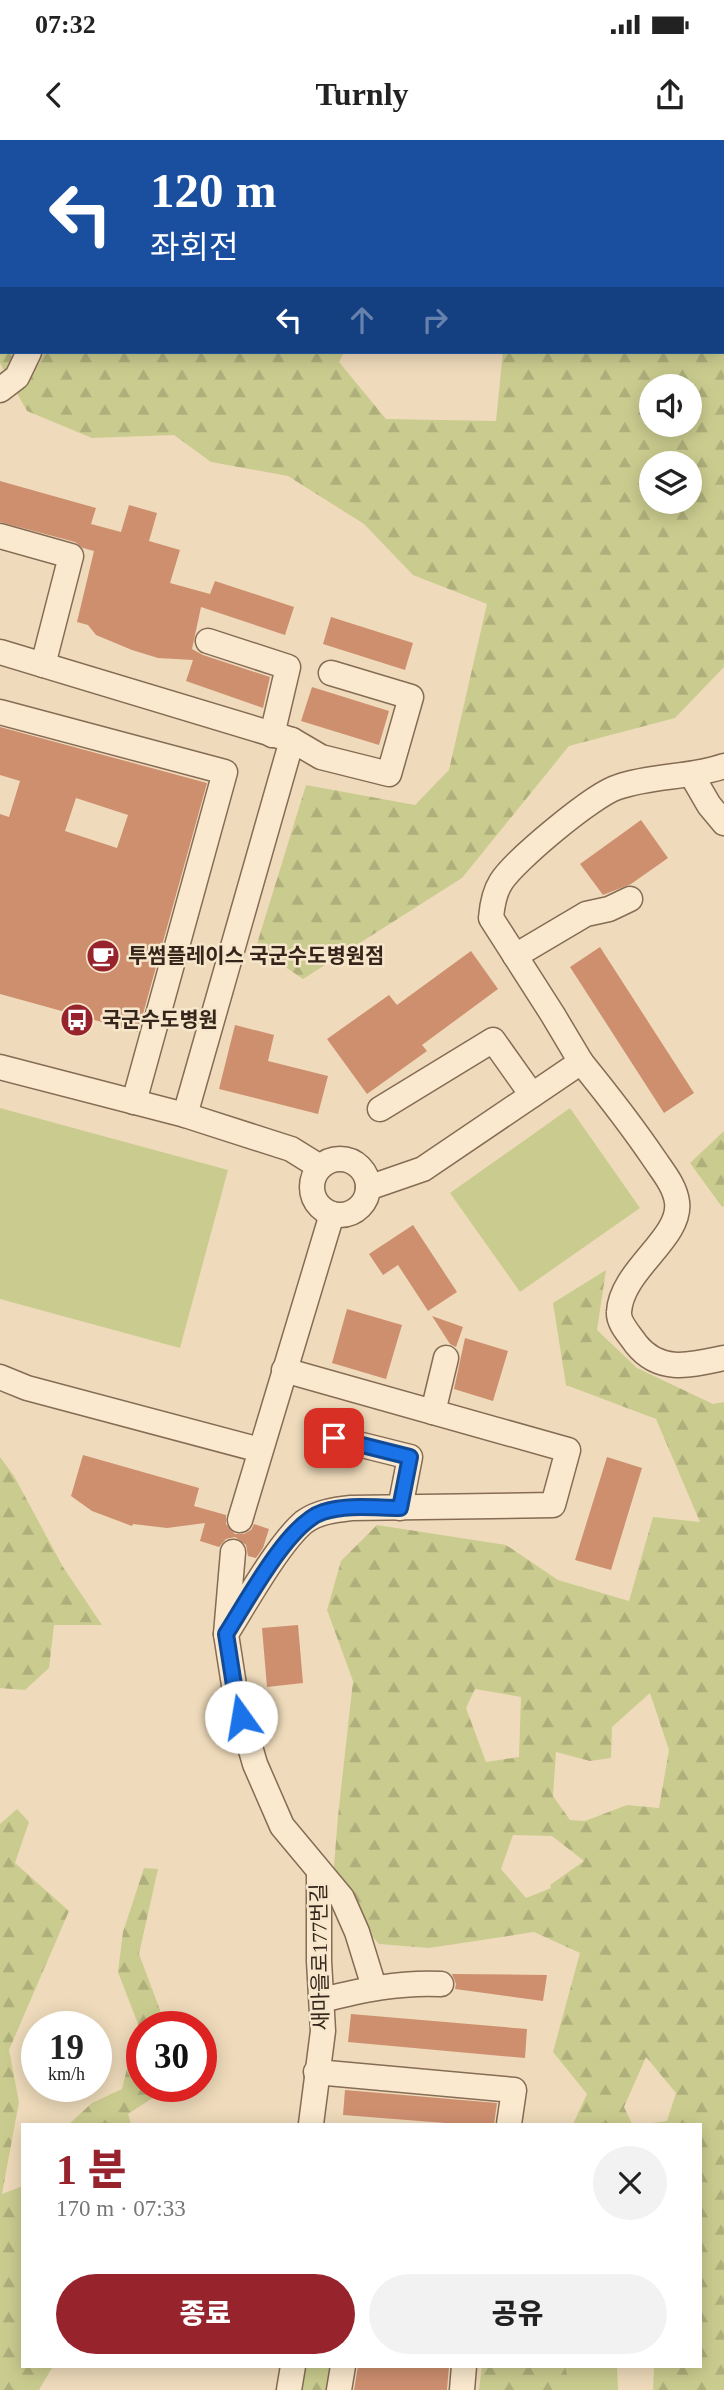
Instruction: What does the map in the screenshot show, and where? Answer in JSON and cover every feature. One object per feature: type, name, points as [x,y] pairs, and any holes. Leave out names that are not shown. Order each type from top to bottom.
[{"type":"street","points":[[0,390],[18,377],[28,354]]},
{"type":"street","points":[[0,536],[71,556],[43,665]]},
{"type":"street","points":[[185,1115],[282,737],[288,667],[208,641]]},
{"type":"street","points":[[0,652],[282,737],[321,757],[390,774],[411,696],[331,673]]},
{"type":"street","points":[[0,712],[225,772],[134,1102]]},
{"type":"street","points":[[724,766],[691,775],[617,787],[602,794],[516,864],[501,882],[491,918],[581,1062],[628,1121],[671,1184],[677,1199],[678,1212],[674,1225],[648,1256],[624,1296],[619,1312],[621,1322],[645,1355],[662,1364],[690,1365],[724,1358]]},
{"type":"street","points":[[691,775],[709,805],[724,823]]},
{"type":"street","points":[[515,956],[586,914],[609,909],[630,899]]},
{"type":"street","points":[[380,1109],[493,1040],[532,1095]]},
{"type":"street","points":[[368,1188],[423,1170],[581,1062]]},
{"type":"street","points":[[0,1067],[185,1115],[290,1149],[320,1167]]},
{"type":"street","points":[[337,1159],[353,1162],[361,1168],[367,1178],[368,1188],[365,1200],[359,1208],[347,1214],[323,1209],[313,1194],[312,1185],[314,1175],[320,1167],[337,1159]]},
{"type":"street","points":[[240,1520],[332,1213]]},
{"type":"street","points":[[433,1412],[446,1358]]},
{"type":"street","points":[[226,1634],[270,1566],[304,1522],[323,1512],[337,1510],[553,1505],[568,1450],[284,1370]]},
{"type":"street","points":[[0,1377],[27,1388],[260,1450]]},
{"type":"street","points":[[334,1438],[410,1457],[400,1508]]},
{"type":"street","points":[[233,1552],[226,1634],[236,1698],[255,1764],[282,1826],[342,1899],[358,1932],[374,1987]]},
{"type":"street","name":"새마을로177번길","points":[[311,2123],[323,2031],[319,1961],[319,1872]]},
{"type":"street","points":[[322,2000],[374,1987],[441,1984]]},
{"type":"street","points":[[316,2072],[514,2090],[509,2123]]},
{"type":"street","points":[[289,2390],[293,2368]]},
{"type":"street","points":[[339,2390],[343,2368]]},
{"type":"street","points":[[462,2390],[464,2368]]},
{"type":"green space","points":[[0,354],[343,354],[339,362],[386,419],[496,421],[503,354],[724,354],[724,667],[675,718],[569,746],[462,878],[303,979],[256,947],[306,785],[415,805],[449,770],[487,604],[413,575],[364,524],[288,476],[211,462],[174,435],[92,438],[27,411],[0,363]]},
{"type":"green space","points":[[0,1108],[228,1170],[180,1348],[0,1299]]},
{"type":"green space","points":[[570,1108],[640,1208],[520,1292],[450,1193]]},
{"type":"green space","points":[[724,1131],[724,1206],[722,1207],[690,1163]]},
{"type":"green space","points":[[606,1270],[597,1330],[637,1368],[713,1404],[724,1402],[724,2390],[653,2390],[654,2368],[702,2368],[702,2123],[652,2123],[667,2121],[676,2093],[646,2057],[624,2107],[632,2123],[573,2123],[587,2094],[553,2052],[580,1953],[534,1932],[429,1948],[379,1944],[332,1891],[353,1681],[327,1610],[341,1561],[377,1525],[506,1545],[558,1580],[629,1601],[653,1517],[700,1522],[656,1419],[566,1385],[553,1303]],"holes":[[[475,1689],[521,1697],[519,1757],[486,1762],[466,1708]],[[650,1693],[669,1750],[659,1808],[627,1805],[585,1821],[570,1820],[553,1796],[556,1752],[590,1761],[611,1758],[612,1727]],[[513,1835],[552,1836],[584,1861],[550,1885],[551,1888],[526,1898],[501,1869]]]},
{"type":"green space","points":[[0,1457],[14,1476],[63,1567],[102,1625],[54,1625],[49,1668],[25,1690],[0,1688]]},
{"type":"green space","points":[[17,1809],[29,1822],[15,1863],[69,1911],[26,2011],[21,2011],[21,2022],[9,2050],[19,2102],[2,2194],[21,2187],[21,2368],[52,2368],[39,2390],[0,2390],[0,1824]]},
{"type":"green space","points":[[144,1868],[158,1869],[139,1954],[160,2011],[133,2011],[118,1972],[123,1932]]},
{"type":"green space","points":[[126,2073],[126,2102],[147,2102],[128,2114],[131,2123],[70,2123],[92,2103],[112,2102],[112,2094],[122,2089]]},
{"type":"green space","points":[[306,2368],[329,2368],[327,2390],[301,2390]]},
{"type":"green space","points":[[482,2368],[566,2368],[571,2390],[479,2390]]},
{"type":"green space","points":[[565,2368],[617,2368],[618,2390],[569,2390]]},
{"type":"building","points":[[0,481],[96,508],[91,524],[121,532],[129,505],[157,513],[149,541],[180,550],[170,583],[210,594],[215,581],[294,607],[285,635],[201,607],[192,649],[270,677],[263,708],[186,681],[193,660],[158,658],[132,650],[96,635],[88,625],[77,622],[94,551],[75,542],[0,522]]},
{"type":"building","points":[[331,617],[413,643],[405,670],[323,644]]},
{"type":"building","points":[[312,687],[389,711],[379,745],[301,721]]},
{"type":"building","points":[[0,727],[207,783],[138,1032],[0,994],[0,814],[9,817],[20,781],[0,775]],"holes":[[[76,798],[128,815],[117,848],[65,831]]]},
{"type":"building","points":[[641,820],[668,858],[631,884],[603,895],[580,864]]},
{"type":"building","points":[[600,947],[694,1093],[664,1113],[570,967]]},
{"type":"building","points":[[471,951],[498,989],[422,1045],[427,1051],[367,1094],[327,1039],[389,995],[397,1005]]},
{"type":"building","points":[[235,1025],[274,1035],[268,1061],[328,1076],[318,1114],[219,1089]]},
{"type":"building","points":[[413,1225],[457,1292],[428,1311],[398,1265],[383,1275],[369,1254]]},
{"type":"building","points":[[347,1309],[402,1325],[386,1379],[332,1363]]},
{"type":"building","points":[[432,1316],[463,1327],[456,1347],[450,1344]]},
{"type":"building","points":[[465,1338],[508,1351],[493,1401],[454,1389]]},
{"type":"building","points":[[83,1455],[199,1488],[194,1506],[226,1515],[226,1524],[235,1534],[244,1534],[251,1530],[254,1524],[269,1529],[263,1548],[256,1558],[248,1556],[246,1545],[235,1537],[226,1539],[219,1547],[200,1541],[205,1523],[167,1528],[132,1526],[92,1511],[71,1496]]},
{"type":"building","points":[[607,1457],[642,1468],[611,1570],[575,1560]]},
{"type":"building","points":[[298,1625],[303,1683],[267,1687],[262,1628]]},
{"type":"building","points":[[452,1974],[547,1975],[543,2001],[455,1989]]},
{"type":"building","points":[[351,2014],[527,2029],[525,2058],[348,2042]]},
{"type":"building","points":[[345,2090],[497,2103],[494,2123],[445,2123],[343,2115]]},
{"type":"building","points":[[358,2368],[449,2368],[447,2390],[354,2390]]},
{"type":"place","name":"투썸플레이스 국군수도병원점","points":[[103,956]]},
{"type":"place","name":"국군수도병원","points":[[77,1020]]},
{"type":"route","points":[[241,1717],[226,1634],[288,1540],[304,1522],[323,1512],[351,1508],[400,1508],[410,1457],[334,1438]]}]
